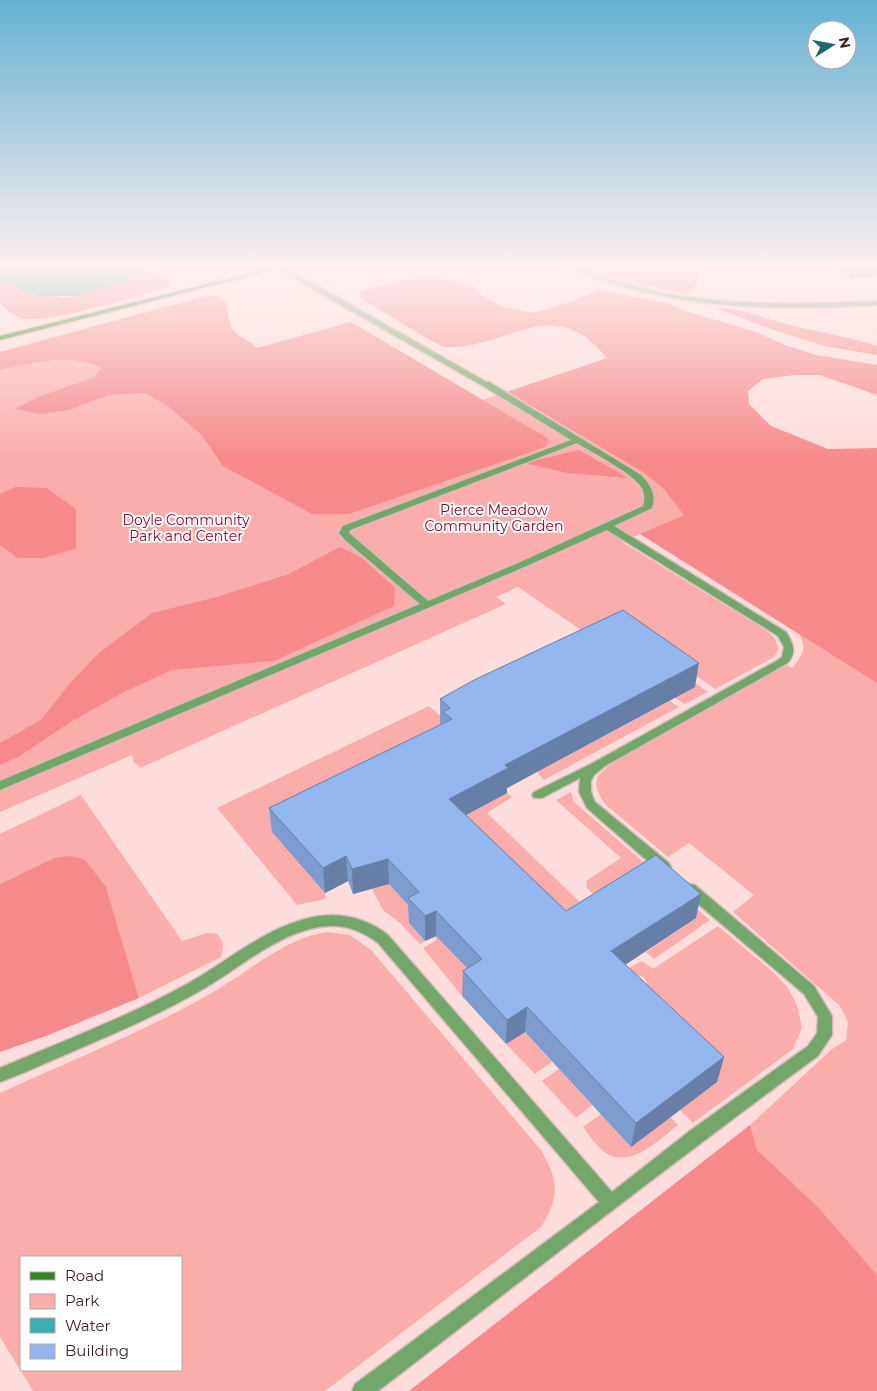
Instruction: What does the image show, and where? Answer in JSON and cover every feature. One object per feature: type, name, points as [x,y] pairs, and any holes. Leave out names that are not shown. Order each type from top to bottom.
[{"type":"main road","points":[[0,338],[28,331]]},
{"type":"street","points":[[395,331],[486,384]]},
{"type":"lane","points":[[0,786],[609,527],[647,508],[650,501],[649,493],[638,477],[576,441],[486,384]]},
{"type":"lane","points":[[426,604],[348,538],[344,533],[346,528],[576,441]]},
{"type":"lane","points":[[362,1391],[611,1203],[697,1135],[813,1051],[824,1035],[825,1016],[809,990],[591,805],[587,798],[583,783],[592,768],[782,662],[787,658],[789,647],[782,634],[609,527]]},
{"type":"lane","points":[[538,795],[601,763]]},
{"type":"lane","points":[[0,1075],[141,1016],[195,987],[280,935],[313,923],[328,920],[346,922],[369,927],[400,958],[611,1203]]},
{"type":"green space","name":"Doyle Community Park and Center","points":[[77,331],[214,331],[244,352],[319,331],[366,331],[482,400],[608,358],[877,495],[684,515],[622,542],[773,636],[779,648],[774,657],[715,689],[687,669],[584,632],[518,587],[496,597],[506,604],[140,768],[133,761],[132,755],[0,812],[0,352]]},
{"type":"green space","points":[[797,630],[877,683],[877,1391],[572,1391],[816,1205],[757,1150],[750,1125],[831,1050],[846,1040],[848,1022],[840,1006],[733,912],[754,895],[689,843],[668,857],[606,805],[599,795],[596,785],[599,776],[607,768],[601,763],[782,662],[792,668],[800,658],[803,650],[802,641]]},
{"type":"green space","points":[[624,633],[708,692],[685,704],[675,698]]},
{"type":"green space","points":[[670,701],[679,707],[544,780],[537,772]]},
{"type":"green space","points":[[429,706],[445,720],[450,733],[273,832],[325,893],[326,899],[297,905],[217,808]]},
{"type":"green space","points":[[571,792],[574,802],[677,891],[607,908],[587,888],[586,881],[621,858],[556,800]]},
{"type":"green space","points":[[507,793],[512,797],[487,813],[580,902],[563,936],[449,824]]},
{"type":"green space","points":[[81,795],[182,941],[207,933],[217,934],[223,945],[221,957],[139,998],[106,887],[54,858],[0,884],[0,834]]},
{"type":"green space","points":[[389,884],[420,917],[409,923],[425,941],[420,944],[400,923],[383,910],[372,889]]},
{"type":"green space","points":[[684,898],[710,920],[654,959],[646,952],[695,919]]},
{"type":"green space","points":[[718,926],[774,973],[788,988],[797,1005],[802,1028],[793,1049],[693,1123],[680,1110],[717,1082],[635,985],[647,984],[644,977],[632,974],[629,968],[642,961],[653,969]]},
{"type":"green space","points":[[327,932],[350,935],[371,950],[541,1150],[551,1171],[555,1188],[552,1206],[541,1227],[325,1391],[33,1391],[21,1371],[182,1371],[182,1256],[20,1256],[20,1370],[0,1337],[0,1093],[106,1046],[185,1008],[296,941]]},
{"type":"green space","points":[[436,935],[482,984],[462,996],[423,948],[437,940],[434,936]]},
{"type":"green space","points":[[525,1032],[552,1062],[535,1074],[506,1044]]},
{"type":"green space","points":[[559,1069],[592,1105],[576,1118],[542,1081]]},
{"type":"green space","points":[[601,1114],[631,1147],[670,1117],[678,1125],[641,1152],[620,1158],[610,1155],[600,1148],[583,1127]]},
{"type":"shaded area","points":[[78,331],[234,331],[257,348],[319,331],[366,331],[549,439],[545,447],[349,514],[312,514],[223,466],[201,434],[166,405],[145,393],[109,395],[69,410],[40,414],[15,409],[38,397],[95,377],[101,368],[77,361],[51,360],[0,370],[0,352]]},
{"type":"shaded area","points":[[416,331],[520,331],[469,345],[446,347]]},
{"type":"shaded area","points":[[574,331],[752,331],[785,345],[816,355],[877,365],[877,395],[820,375],[795,375],[763,379],[748,391],[749,404],[771,426],[828,449],[877,448],[877,683],[640,534],[684,515],[664,489],[643,472],[508,392],[607,358],[587,338]]},
{"type":"shaded area","points":[[777,331],[815,331],[867,343],[877,346],[877,355],[824,346]]},
{"type":"shaded area","points":[[579,450],[628,478],[567,473],[525,463]]},
{"type":"shaded area","points":[[15,487],[46,488],[76,509],[76,549],[43,558],[18,558],[0,545],[0,494]]},
{"type":"shaded area","points":[[340,547],[362,558],[395,588],[394,606],[274,661],[172,670],[124,692],[69,723],[18,757],[0,765],[0,743],[41,720],[70,683],[99,653],[152,613],[217,597],[289,574]]},
{"type":"shaded area","points":[[71,856],[85,860],[106,887],[139,998],[46,1036],[0,1052],[0,884],[54,858]]},
{"type":"shaded area","points":[[750,1125],[757,1150],[816,1205],[877,1275],[877,1391],[409,1391]]},
{"type":"building","points":[[623,610],[699,663],[505,765],[508,768],[449,799],[566,911],[656,855],[701,894],[611,951],[724,1057],[636,1123],[527,1007],[507,1020],[463,971],[482,959],[436,911],[425,916],[408,898],[419,892],[388,859],[352,869],[346,856],[323,868],[269,808],[452,719],[443,712],[450,708],[440,699],[474,680]]},
{"type":"park label","name":"Pierce Meadow Community Garden","points":[[494,518]]}]
